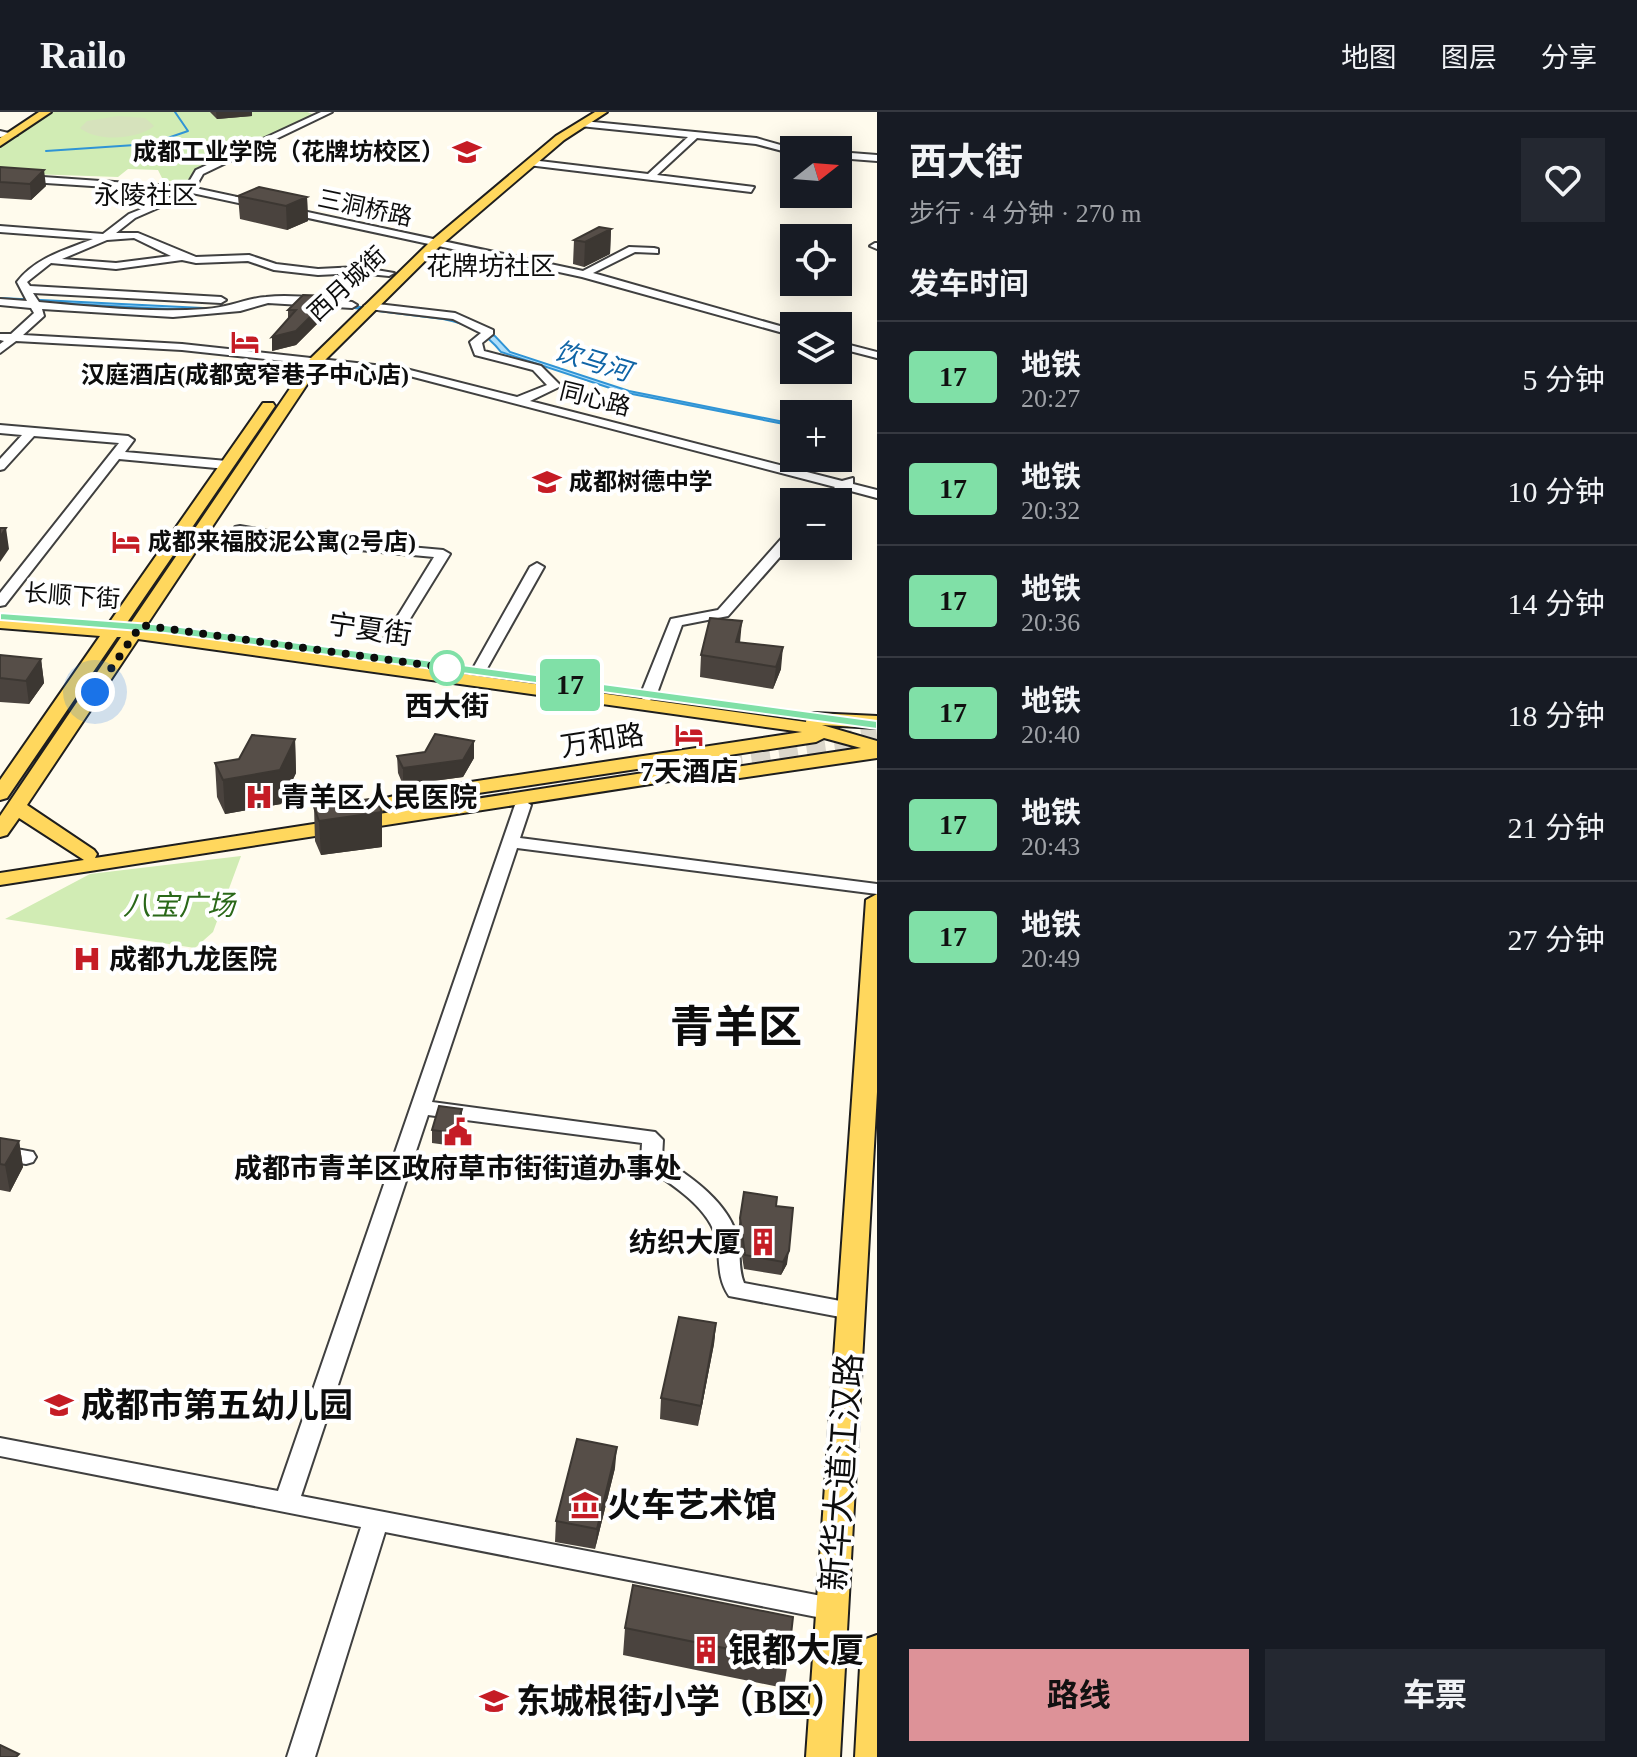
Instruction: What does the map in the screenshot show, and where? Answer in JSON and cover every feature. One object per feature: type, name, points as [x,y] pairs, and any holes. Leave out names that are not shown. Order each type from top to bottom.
[{"type":"main road","points":[[4,137],[39,112]]},
{"type":"main road","points":[[4,137],[46,112]]},
{"type":"main road","points":[[430,242],[514,163],[585,118],[602,112]]},
{"type":"main road","points":[[430,242],[585,118]]},
{"type":"main road","name":"西月城街","points":[[309,360],[352,305],[430,242]]},
{"type":"main road","name":"西月城街","points":[[309,360],[369,306],[430,242]]},
{"type":"main road","points":[[0,831],[8,800],[7,773],[127,628],[227,465],[309,360]]},
{"type":"main road","points":[[8,800],[309,360]]},
{"type":"main road","name":"长顺下街","points":[[0,615],[127,628]]},
{"type":"main road","name":"长顺下街","points":[[0,623],[127,628]]},
{"type":"main road","name":"宁夏街","points":[[127,628],[478,672],[819,720],[877,725]]},
{"type":"main road","name":"宁夏街","points":[[127,628],[811,728],[877,749]]},
{"type":"main road","name":"万和路","points":[[339,821],[418,796],[877,725]]},
{"type":"main road","name":"万和路","points":[[0,868],[339,821],[437,818],[877,749]]},
{"type":"main road","name":"万和路","points":[[0,879],[339,821],[725,762]]},
{"type":"main road","points":[[8,800],[87,854]]},
{"type":"main road","name":"新华大道江汉路","points":[[823,1757],[877,900]]},
{"type":"main road","points":[[872,1757],[877,1649]]},
{"type":"street","points":[[0,350],[40,314],[22,282],[30,272],[47,261],[105,237],[132,216],[191,191],[199,172],[327,112]]},
{"type":"street","points":[[585,118],[756,141],[780,147]]},
{"type":"street","points":[[650,177],[696,134]]},
{"type":"street","points":[[852,156],[877,158]]},
{"type":"street","points":[[531,163],[751,189]]},
{"type":"street","name":"三洞桥路","points":[[0,177],[149,185],[191,191],[584,274],[780,329]]},
{"type":"street","points":[[0,229],[105,237],[135,235],[182,257],[196,260],[249,258],[274,267],[318,272],[358,270],[389,273]]},
{"type":"street","points":[[584,274],[633,249],[654,251]]},
{"type":"street","points":[[47,261],[116,266],[182,257]]},
{"type":"street","points":[[32,298],[136,311],[224,313],[262,302],[291,299],[352,305]]},
{"type":"street","points":[[0,302],[32,298],[221,300]]},
{"type":"street","points":[[369,306],[455,316],[487,335],[476,342],[479,353],[537,368],[555,386],[521,400]]},
{"type":"street","points":[[0,336],[183,343],[408,371],[846,483]]},
{"type":"street","points":[[852,349],[877,355]]},
{"type":"street","name":"同心路","points":[[309,360],[402,371],[877,491]]},
{"type":"street","points":[[0,429],[128,440],[0,602]]},
{"type":"street","points":[[0,466],[31,432]]},
{"type":"street","points":[[116,455],[227,465]]},
{"type":"street","points":[[841,488],[846,483]]},
{"type":"street","points":[[240,530],[279,537]]},
{"type":"street","points":[[343,545],[443,554],[390,640]]},
{"type":"street","points":[[648,696],[676,622],[723,613],[780,549]]},
{"type":"street","points":[[478,672],[537,567]]},
{"type":"street","points":[[286,1503],[523,805]]},
{"type":"street","points":[[511,842],[877,889]]},
{"type":"street","points":[[420,1107],[648,1137],[653,1140],[651,1161],[678,1178],[707,1206],[726,1235],[731,1280],[737,1290],[851,1311]]},
{"type":"street","points":[[0,1153],[26,1157]]},
{"type":"street","points":[[0,1447],[832,1609]]},
{"type":"street","points":[[301,1757],[376,1520]]},
{"type":"green space","points":[[52,112],[307,112],[316,115],[185,183],[163,180],[158,170],[128,169],[118,177],[0,173],[0,148]]},
{"type":"green space","points":[[118,116],[145,118],[154,126],[138,134],[117,138],[96,136],[80,128],[87,121]]},
{"type":"green space","points":[[461,255],[505,264],[482,272],[439,265],[447,257]]},
{"type":"green space","name":"八宝广场","points":[[241,856],[213,932],[195,948],[5,919],[90,874]]},
{"type":"water","points":[[287,299],[435,315],[457,319],[495,336],[510,352],[629,391],[780,423],[622,392],[501,352],[475,330],[443,319],[330,305],[272,302],[222,312],[0,300],[223,309]]},
{"type":"building","points":[[0,167],[44,170],[30,184],[0,182]]},
{"type":"building","points":[[259,187],[307,197],[286,206],[238,196]]},
{"type":"building","points":[[599,227],[611,229],[585,242],[574,240]]},
{"type":"building","points":[[303,295],[331,296],[296,331],[272,337],[296,310],[288,310]]},
{"type":"building","points":[[710,618],[742,621],[736,642],[783,647],[776,667],[701,655]]},
{"type":"building","points":[[0,655],[41,659],[26,681],[0,678]]},
{"type":"building","points":[[435,734],[474,741],[463,760],[403,768],[397,756],[425,752]]},
{"type":"building","points":[[252,735],[295,739],[280,770],[223,780],[215,763],[239,759]]},
{"type":"building","points":[[376,798],[382,812],[319,821],[314,807]]},
{"type":"building","points":[[439,1106],[462,1109],[454,1133],[432,1130]]},
{"type":"building","points":[[0,1138],[19,1141],[5,1165],[0,1164]]},
{"type":"building","name":"纺织大厦","points":[[744,1192],[777,1197],[776,1206],[793,1208],[789,1251],[783,1262],[745,1255],[740,1218]]},
{"type":"building","points":[[679,1317],[716,1323],[701,1406],[661,1398]]},
{"type":"building","name":"火车艺术馆","points":[[577,1439],[617,1447],[597,1529],[556,1521]]},
{"type":"building","points":[[633,1585],[793,1617],[788,1661],[625,1628]]},
{"type":"building","points":[[0,1745],[19,1754],[16,1757],[0,1757]]},
{"type":"waterway","points":[[46,151],[150,144],[188,131],[175,112]]},
{"type":"tunnel","points":[[279,537],[343,545]]},
{"type":"tunnel","points":[[723,758],[877,736]]},
{"type":"metro line","name":"17","points":[[0,617],[165,629],[877,725]]},
{"type":"place","name":"成都工业学院（花牌坊校区）","points":[[467,152]]},
{"type":"place","name":"汉庭酒店(成都宽窄巷子中心店)","points":[[245,342]]},
{"type":"place","name":"成都树德中学","points":[[547,482]]},
{"type":"place","name":"成都来福胶泥公寓(2号店)","points":[[126,542]]},
{"type":"place","name":"西大街","points":[[447,668]]},
{"type":"place","name":"7天酒店","points":[[689,735]]},
{"type":"place","name":"青羊区人民医院","points":[[259,797]]},
{"type":"place","name":"成都九龙医院","points":[[87,959]]},
{"type":"place","name":"成都市青羊区政府草市街街道办事处","points":[[458,1132]]},
{"type":"place","name":"纺织大厦","points":[[763,1242]]},
{"type":"place","name":"成都市第五幼儿园","points":[[59,1405]]},
{"type":"place","name":"火车艺术馆","points":[[585,1505]]},
{"type":"place","name":"银都大厦","points":[[706,1650]]},
{"type":"place","name":"东城根街小学（B区）","points":[[494,1701]]},
{"type":"district","name":"永陵社区","points":[[146,195]]},
{"type":"district","name":"花牌坊社区","points":[[491,266]]},
{"type":"district","name":"青羊区","points":[[736,1027]]},
{"type":"route","points":[[95,692],[141,625],[447,668]]},
{"type":"water label","name":"饮马河","points":[[593,361]]}]
